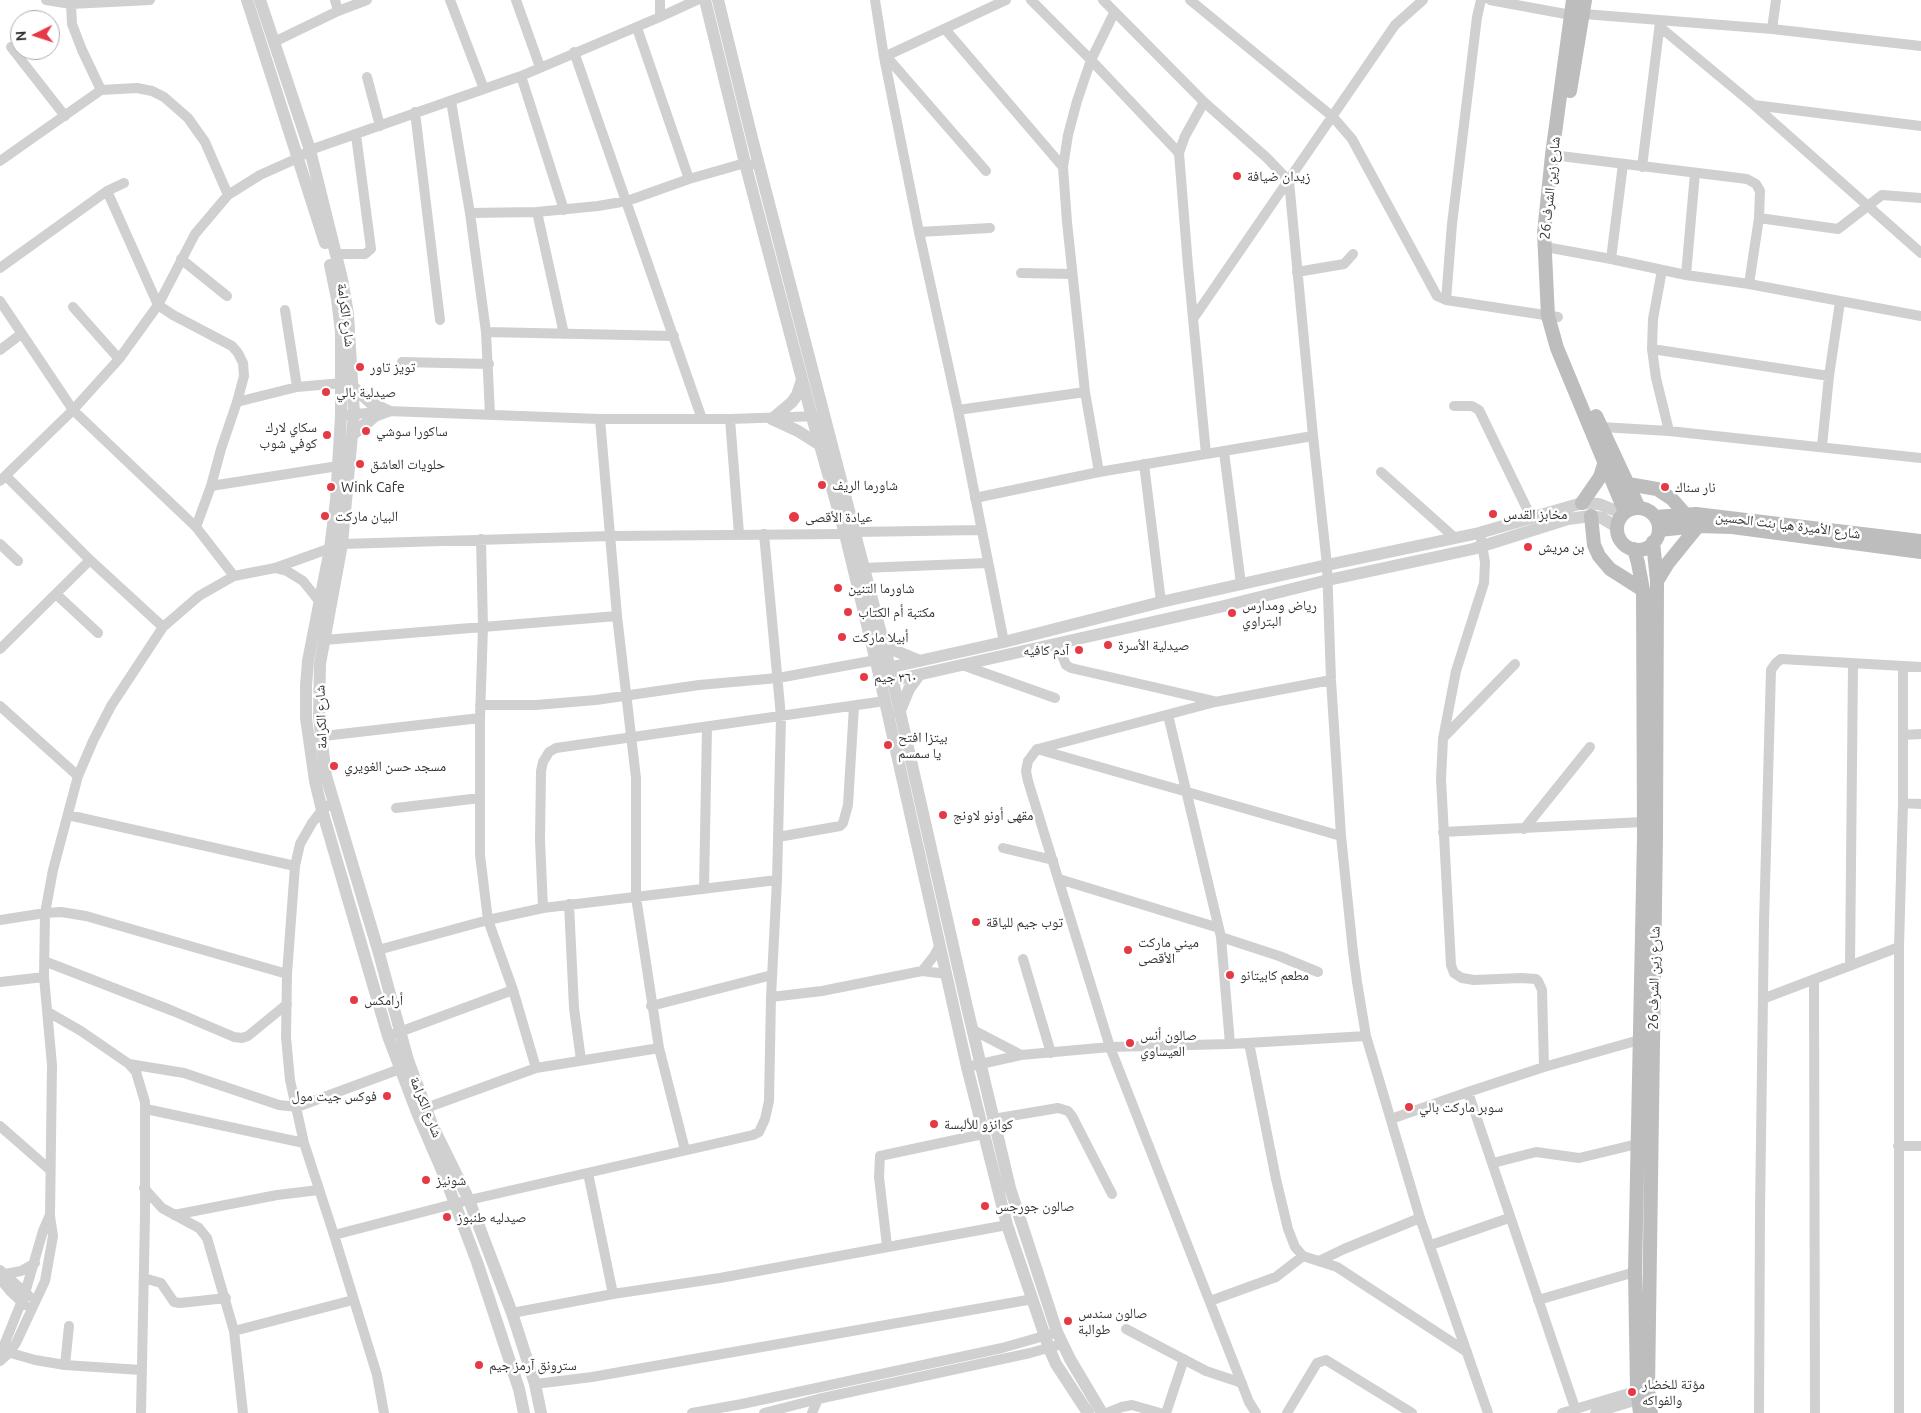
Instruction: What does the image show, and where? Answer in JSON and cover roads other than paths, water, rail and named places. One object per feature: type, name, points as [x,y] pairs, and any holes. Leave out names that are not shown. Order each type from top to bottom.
[{"type":"main road","name":"شارع زين الشرف 26","points":[[1573,0],[1580,9],[1555,155],[1544,233],[1557,348],[1625,513]]},
{"type":"main road","name":"شارع زين الشرف 26","points":[[1555,155],[1551,248],[1553,317],[1639,508]]},
{"type":"main road","points":[[1582,503],[1600,477],[1605,461]]},
{"type":"main road","points":[[1628,484],[1657,489],[1672,499],[1685,514]]},
{"type":"main road","points":[[1639,508],[1645,509],[1656,530],[1648,547],[1634,549],[1623,543],[1618,534],[1618,527],[1625,513],[1639,508]]},
{"type":"main road","name":"شارع الأميرة هيا بنت الحسين","points":[[1656,530],[1685,514],[1735,518],[1921,541]]},
{"type":"main road","points":[[1591,516],[1594,544],[1599,556],[1610,569],[1643,590]]},
{"type":"main road","points":[[1657,582],[1668,563],[1698,526]]},
{"type":"main road","name":"شارع الأميرة هيا بنت الحسين","points":[[1656,530],[1698,526],[1732,528],[1921,552]]},
{"type":"main road","name":"شارع زين الشرف 26","points":[[1643,1397],[1650,837],[1657,582],[1656,530]]},
{"type":"main road","name":"شارع زين الشرف 26","points":[[1634,549],[1643,590],[1643,822],[1650,837],[1639,1040],[1635,1272],[1643,1397],[1651,1413]]},
{"type":"street","points":[[46,0],[72,2],[150,0]]},
{"type":"street","name":"شارع الكرامة","points":[[247,0],[328,252],[354,414],[324,640],[314,663]]},
{"type":"street","name":"شارع الكرامة","points":[[260,0],[310,150],[336,254],[348,314],[348,385],[341,416],[336,546],[319,601],[314,663],[315,780],[327,807],[378,950],[400,1069],[455,1204],[501,1333],[519,1389],[523,1412]]},
{"type":"street","points":[[335,0],[338,11]]},
{"type":"street","points":[[274,42],[338,11],[367,0]]},
{"type":"street","points":[[450,0],[484,89]]},
{"type":"street","points":[[516,0],[540,67]]},
{"type":"street","points":[[660,0],[660,17]]},
{"type":"street","points":[[163,627],[3,478],[72,410],[119,359],[158,305],[195,234],[228,195],[260,175],[298,158],[310,150],[521,76],[574,52],[637,28],[697,0]]},
{"type":"street","points":[[705,0],[745,163],[802,380],[818,416],[820,445],[863,568],[884,646],[881,666]]},
{"type":"street","points":[[718,0],[818,416],[850,533],[881,666],[899,713],[993,1118],[1056,1364],[1088,1413]]},
{"type":"street","points":[[875,0],[919,232],[958,410],[1004,642]]},
{"type":"street","points":[[885,56],[1006,0]]},
{"type":"street","points":[[1031,0],[1180,153]]},
{"type":"street","points":[[1103,0],[1204,102],[1267,158],[1289,181],[1313,436],[1328,564],[1331,680],[1341,836],[1352,952],[1366,1036],[1420,1218],[1488,1413]]},
{"type":"street","points":[[1190,0],[1333,117],[1352,139],[1434,293],[1446,300],[1553,317]]},
{"type":"street","points":[[1193,319],[1395,25],[1423,0]]},
{"type":"street","points":[[1446,300],[1452,224],[1477,17],[1481,0]]},
{"type":"street","points":[[1490,0],[1580,9],[1660,24],[1772,30],[1921,46]]},
{"type":"street","points":[[1772,30],[1776,0]]},
{"type":"street","points":[[72,2],[72,24],[102,90]]},
{"type":"street","points":[[1099,472],[1085,392],[1063,167],[1073,118],[1091,60],[1114,13]]},
{"type":"street","points":[[1660,24],[1921,253]]},
{"type":"street","points":[[1642,167],[1660,24]]},
{"type":"street","points":[[637,28],[689,179]]},
{"type":"street","points":[[945,29],[1063,167]]},
{"type":"street","points":[[574,52],[702,419]]},
{"type":"street","points":[[885,56],[986,171]]},
{"type":"street","points":[[21,60],[65,116]]},
{"type":"street","points":[[521,76],[564,210]]},
{"type":"street","points":[[366,77],[380,126]]},
{"type":"street","points":[[0,161],[102,90],[137,88],[152,91],[164,97],[188,118],[205,142],[228,195]]},
{"type":"street","points":[[451,101],[470,213],[486,332],[490,414]]},
{"type":"street","points":[[1204,102],[1185,136],[1180,153],[1206,454]]},
{"type":"street","points":[[1754,105],[1921,126]]},
{"type":"street","points":[[415,112],[440,320]]},
{"type":"street","points":[[336,254],[365,254],[372,249],[356,135]]},
{"type":"street","points":[[1555,155],[1747,179],[1756,184],[1760,191],[1759,218],[1749,284]]},
{"type":"street","points":[[470,213],[537,212],[598,206],[627,201],[689,179],[745,163],[760,170]]},
{"type":"street","points":[[1611,258],[1623,164]]},
{"type":"street","points":[[1686,275],[1695,174]]},
{"type":"street","points":[[0,268],[107,191],[124,183]]},
{"type":"street","points":[[107,191],[158,305],[172,315],[232,346],[243,363],[244,376],[238,402],[221,449],[212,486],[196,526]]},
{"type":"street","points":[[1759,218],[1838,229],[1882,195],[1921,198]]},
{"type":"street","points":[[537,212],[564,334]]},
{"type":"street","points":[[919,232],[990,228]]},
{"type":"street","points":[[1551,248],[1611,258],[1686,275],[1749,284],[1921,316]]},
{"type":"street","points":[[1297,272],[1344,264],[1353,254]]},
{"type":"street","points":[[181,259],[227,296]]},
{"type":"street","points":[[1662,270],[1653,319],[1652,349],[1656,378],[1669,431]]},
{"type":"street","points":[[1021,273],[1072,274]]},
{"type":"street","points":[[0,301],[72,410],[196,526],[234,576]]},
{"type":"street","points":[[1822,446],[1829,376],[1840,302]]},
{"type":"street","points":[[73,308],[119,359]]},
{"type":"street","points":[[286,310],[297,387]]},
{"type":"street","points":[[486,332],[674,336]]},
{"type":"street","points":[[0,350],[21,334]]},
{"type":"street","points":[[1652,349],[1829,376]]},
{"type":"street","points":[[402,362],[489,364]]},
{"type":"street","points":[[772,419],[792,402],[797,395],[802,380]]},
{"type":"street","points":[[238,402],[297,387],[348,385],[371,403],[388,410]]},
{"type":"street","points":[[958,410],[1085,392]]},
{"type":"street","points":[[1454,406],[1472,406],[1479,410],[1531,517]]},
{"type":"street","points":[[341,416],[388,410],[600,419],[772,419],[818,416]]},
{"type":"street","points":[[352,435],[375,416],[388,410]]},
{"type":"street","points":[[600,419],[617,616],[632,738],[637,809],[636,897],[658,1048],[684,1150]]},
{"type":"street","points":[[730,419],[739,534]]},
{"type":"street","points":[[772,419],[798,431],[820,445]]},
{"type":"street","points":[[1601,427],[1669,431],[1921,458]]},
{"type":"street","points":[[976,498],[1099,472],[1313,436]]},
{"type":"street","points":[[1224,452],[1241,584]]},
{"type":"street","points":[[1144,464],[1161,602]]},
{"type":"street","points":[[212,486],[338,466]]},
{"type":"street","points":[[1381,472],[1455,538]]},
{"type":"street","points":[[480,705],[544,704],[920,661],[1004,642],[1161,602],[1328,564],[1479,534],[1582,503],[1599,504],[1625,513]]},
{"type":"street","points":[[887,682],[965,666],[1328,580],[1483,546],[1568,519],[1591,516],[1602,518],[1618,527]]},
{"type":"street","points":[[0,1360],[34,1305],[45,1281],[53,1236],[50,1216],[49,1169],[52,1065],[44,961],[45,912],[53,870],[78,776],[111,706],[163,627],[199,596],[234,576],[275,568],[336,546],[481,539],[981,530]]},
{"type":"street","points":[[334,1235],[470,1200],[754,1135],[762,1128],[768,1101],[777,880],[781,717],[764,534]]},
{"type":"street","points":[[1479,534],[1485,562],[1484,583],[1456,671],[1443,739],[1441,779],[1451,965],[1454,973],[1462,978],[1474,980],[1521,978],[1536,979],[1538,981],[1542,990],[1544,1067]]},
{"type":"street","points":[[481,539],[483,627],[480,705],[480,855],[488,920],[513,990],[536,1068]]},
{"type":"street","points":[[0,544],[18,561]]},
{"type":"street","points":[[0,649],[90,560]]},
{"type":"street","points":[[863,568],[987,563]]},
{"type":"street","points":[[275,568],[287,571],[303,581],[319,601]]},
{"type":"street","points":[[56,594],[98,633]]},
{"type":"street","points":[[324,640],[617,616]]},
{"type":"street","points":[[1057,643],[1066,665],[1071,668],[1215,702]]},
{"type":"street","points":[[884,646],[920,661]]},
{"type":"street","points":[[1760,1413],[1760,1231],[1771,670],[1781,659],[1921,667]]},
{"type":"street","points":[[1443,739],[1515,664]]},
{"type":"street","points":[[1850,966],[1853,664]]},
{"type":"street","points":[[965,666],[1055,698]]},
{"type":"street","points":[[1899,1413],[1899,947],[1903,803],[1903,667]]},
{"type":"street","points":[[899,713],[909,689],[919,675]]},
{"type":"street","points":[[1256,1413],[1249,1402],[1110,1047],[1026,771],[1028,760],[1037,749],[1215,702],[1331,680]]},
{"type":"street","points":[[887,682],[885,702],[982,1134],[1007,1225],[1033,1299],[1050,1338]]},
{"type":"street","points":[[543,908],[540,821],[541,771],[545,756],[556,748],[885,702]]},
{"type":"street","points":[[0,706],[78,776]]},
{"type":"street","points":[[778,837],[840,826],[843,823],[848,805],[854,706]]},
{"type":"street","points":[[1168,715],[1220,932],[1230,1044]]},
{"type":"street","points":[[314,737],[480,718]]},
{"type":"street","points":[[704,889],[707,727]]},
{"type":"street","points":[[1903,735],[1921,734]]},
{"type":"street","points":[[1524,829],[1590,747]]},
{"type":"street","points":[[1037,749],[1341,836]]},
{"type":"street","points":[[396,808],[480,798]]},
{"type":"street","points":[[1903,803],[1921,804]]},
{"type":"street","points":[[327,807],[305,834],[295,866],[286,1004],[286,1037],[290,1080],[304,1144],[334,1235],[376,1375],[384,1413]]},
{"type":"street","name":"شارع الكرامة","points":[[327,807],[394,1034],[408,1060],[426,1108],[470,1200],[512,1313],[535,1384],[541,1413]]},
{"type":"street","points":[[68,814],[295,866]]},
{"type":"street","points":[[1443,832],[1643,822]]},
{"type":"street","points":[[1003,848],[1053,860]]},
{"type":"street","points":[[1059,879],[1220,932],[1318,972]]},
{"type":"street","points":[[378,950],[488,920],[543,908],[777,880]]},
{"type":"street","points":[[569,904],[574,1008],[581,1060]]},
{"type":"street","points":[[0,920],[45,912],[61,912],[86,916],[287,974]]},
{"type":"street","points":[[922,971],[940,945]]},
{"type":"street","points":[[1764,998],[1899,947]]},
{"type":"street","points":[[1023,959],[1051,1053]]},
{"type":"street","points":[[44,961],[234,1037],[242,1038],[248,1036],[286,1004]]},
{"type":"street","points":[[771,997],[822,991],[922,971],[947,974]]},
{"type":"street","points":[[652,1006],[772,975]]},
{"type":"street","points":[[0,982],[44,977]]},
{"type":"street","points":[[1814,980],[1816,1413]]},
{"type":"street","points":[[394,1034],[513,990]]},
{"type":"street","points":[[48,1012],[81,1031],[129,1064],[136,1072],[145,1102],[141,1413]]},
{"type":"street","points":[[973,1030],[1021,1055]]},
{"type":"street","points":[[967,1068],[1021,1055],[1110,1047],[1230,1044],[1366,1036]]},
{"type":"street","points":[[1391,1120],[1544,1067],[1639,1040]]},
{"type":"street","points":[[1249,1043],[1276,1179],[1288,1230],[1295,1247],[1303,1256],[1337,1267],[1467,1352]]},
{"type":"street","points":[[426,1108],[536,1068],[658,1048]]},
{"type":"street","points":[[129,1064],[184,1073],[279,1105],[297,1107],[400,1069]]},
{"type":"street","points":[[1468,1092],[1493,1163],[1509,1218],[1575,1408]]},
{"type":"street","points":[[993,1118],[1058,1108],[1068,1111],[1112,1194]]},
{"type":"street","points":[[146,1110],[304,1144]]},
{"type":"street","points":[[0,1126],[49,1169]]},
{"type":"street","points":[[887,1246],[880,1185],[880,1156],[982,1134]]},
{"type":"street","points":[[1493,1163],[1536,1152],[1579,1158],[1638,1144]]},
{"type":"street","points":[[1898,1146],[1921,1146]]},
{"type":"street","points":[[588,1173],[613,1294]]},
{"type":"street","points":[[144,1188],[162,1208],[199,1228],[207,1238],[226,1298],[234,1331],[243,1413]]},
{"type":"street","points":[[174,1215],[278,1195],[318,1190]]},
{"type":"street","points":[[145,1217],[162,1208]]},
{"type":"street","points":[[4,1352],[24,1298],[43,1231],[50,1216]]},
{"type":"street","points":[[1319,1261],[1420,1218]]},
{"type":"street","points":[[1430,1246],[1509,1218]]},
{"type":"street","points":[[512,1313],[613,1294],[720,1278],[1007,1225]]},
{"type":"street","points":[[1210,1301],[1276,1277],[1303,1256]]},
{"type":"street","points":[[34,1305],[2,1280],[35,1263]]},
{"type":"street","points":[[1538,1300],[1635,1272]]},
{"type":"street","points":[[144,1278],[161,1284],[174,1302],[226,1298]]},
{"type":"street","points":[[535,1384],[592,1377],[1033,1299]]},
{"type":"street","points":[[234,1331],[353,1300]]},
{"type":"street","points":[[64,1365],[68,1326]]},
{"type":"street","points":[[1126,1328],[1206,1371],[1242,1383]]},
{"type":"street","points":[[764,1413],[781,1411],[818,1399],[1050,1338]]},
{"type":"street","points":[[692,1413],[742,1408],[1050,1338],[1062,1344],[1102,1413]]},
{"type":"street","points":[[4,1352],[64,1365],[141,1370]]},
{"type":"street","points":[[1166,1413],[1184,1360]]},
{"type":"street","points":[[1287,1413],[1317,1363],[1326,1360],[1412,1413]]},
{"type":"street","points":[[1562,1413],[1575,1408],[1643,1397]]},
{"type":"street","points":[[1598,1413],[1643,1397]]},
{"type":"street","points":[[812,1413],[818,1399]]},
{"type":"street","points":[[1107,1413],[1122,1406],[1132,1405],[1160,1413]]},
{"type":"street","points":[[523,1412],[528,1406],[534,1406],[541,1413]]},
{"type":"place","name":"زيدان ضيافة","points":[[1237,176]]},
{"type":"place","name":"تويز تاور","points":[[360,367]]},
{"type":"place","name":"صيدلية بالي","points":[[326,392]]},
{"type":"place","name":"ساكورا سوشي","points":[[366,431]]},
{"type":"place","name":"سكاي لارك كوفي شوب","points":[[327,435]]},
{"type":"place","name":"حلويات العاشق","points":[[360,464]]},
{"type":"place","name":"شاورما الريف","points":[[822,485]]},
{"type":"place","name":"Wink Cafe","points":[[331,487]]},
{"type":"place","name":"نار سناك","points":[[1665,487]]},
{"type":"place","name":"مخابز القدس","points":[[1493,514]]},
{"type":"place","name":"البيان ماركت","points":[[325,516]]},
{"type":"place","name":"عيادة الأقصى","points":[[794,517]]},
{"type":"place","name":"بن مريش","points":[[1528,547]]},
{"type":"place","name":"شاورما التنين","points":[[838,588]]},
{"type":"place","name":"مكتبة أم الكتاب","points":[[848,612]]},
{"type":"place","name":"رياض ومدارس البتراوي","points":[[1232,613]]},
{"type":"place","name":"أبيلا ماركت","points":[[842,637]]},
{"type":"place","name":"صيدلية الأسرة","points":[[1108,645]]},
{"type":"place","name":"آدم كافيه","points":[[1079,650]]},
{"type":"place","name":"٣٦٠ جيم","points":[[864,677]]},
{"type":"place","name":"بيتزا افتح يا سمسم","points":[[888,745]]},
{"type":"place","name":"مسجد حسن الغويري","points":[[334,766]]},
{"type":"place","name":"مقهى أونو لاونج","points":[[943,815]]},
{"type":"place","name":"توب جيم للياقة","points":[[976,922]]},
{"type":"place","name":"ميني ماركت الأقصى","points":[[1128,950]]},
{"type":"place","name":"مطعم كابيتانو","points":[[1230,975]]},
{"type":"place","name":"أرامكس","points":[[354,1000]]},
{"type":"place","name":"صالون أنس العيساوي","points":[[1130,1043]]},
{"type":"place","name":"فوكس جيت مول","points":[[387,1096]]},
{"type":"place","name":"سوبر ماركت بالي","points":[[1409,1107]]},
{"type":"place","name":"كوانزو للألبسة","points":[[934,1124]]},
{"type":"place","name":"شونيز","points":[[426,1180]]},
{"type":"place","name":"صالون جورجس","points":[[985,1206]]},
{"type":"place","name":"صيدليه طنبوز","points":[[447,1217]]},
{"type":"place","name":"صالون سندس طوالبة","points":[[1068,1321]]},
{"type":"place","name":"سترونق آرمز جيم","points":[[479,1365]]},
{"type":"place","name":"مؤتة للخضار والفواكه","points":[[1632,1392]]}]
